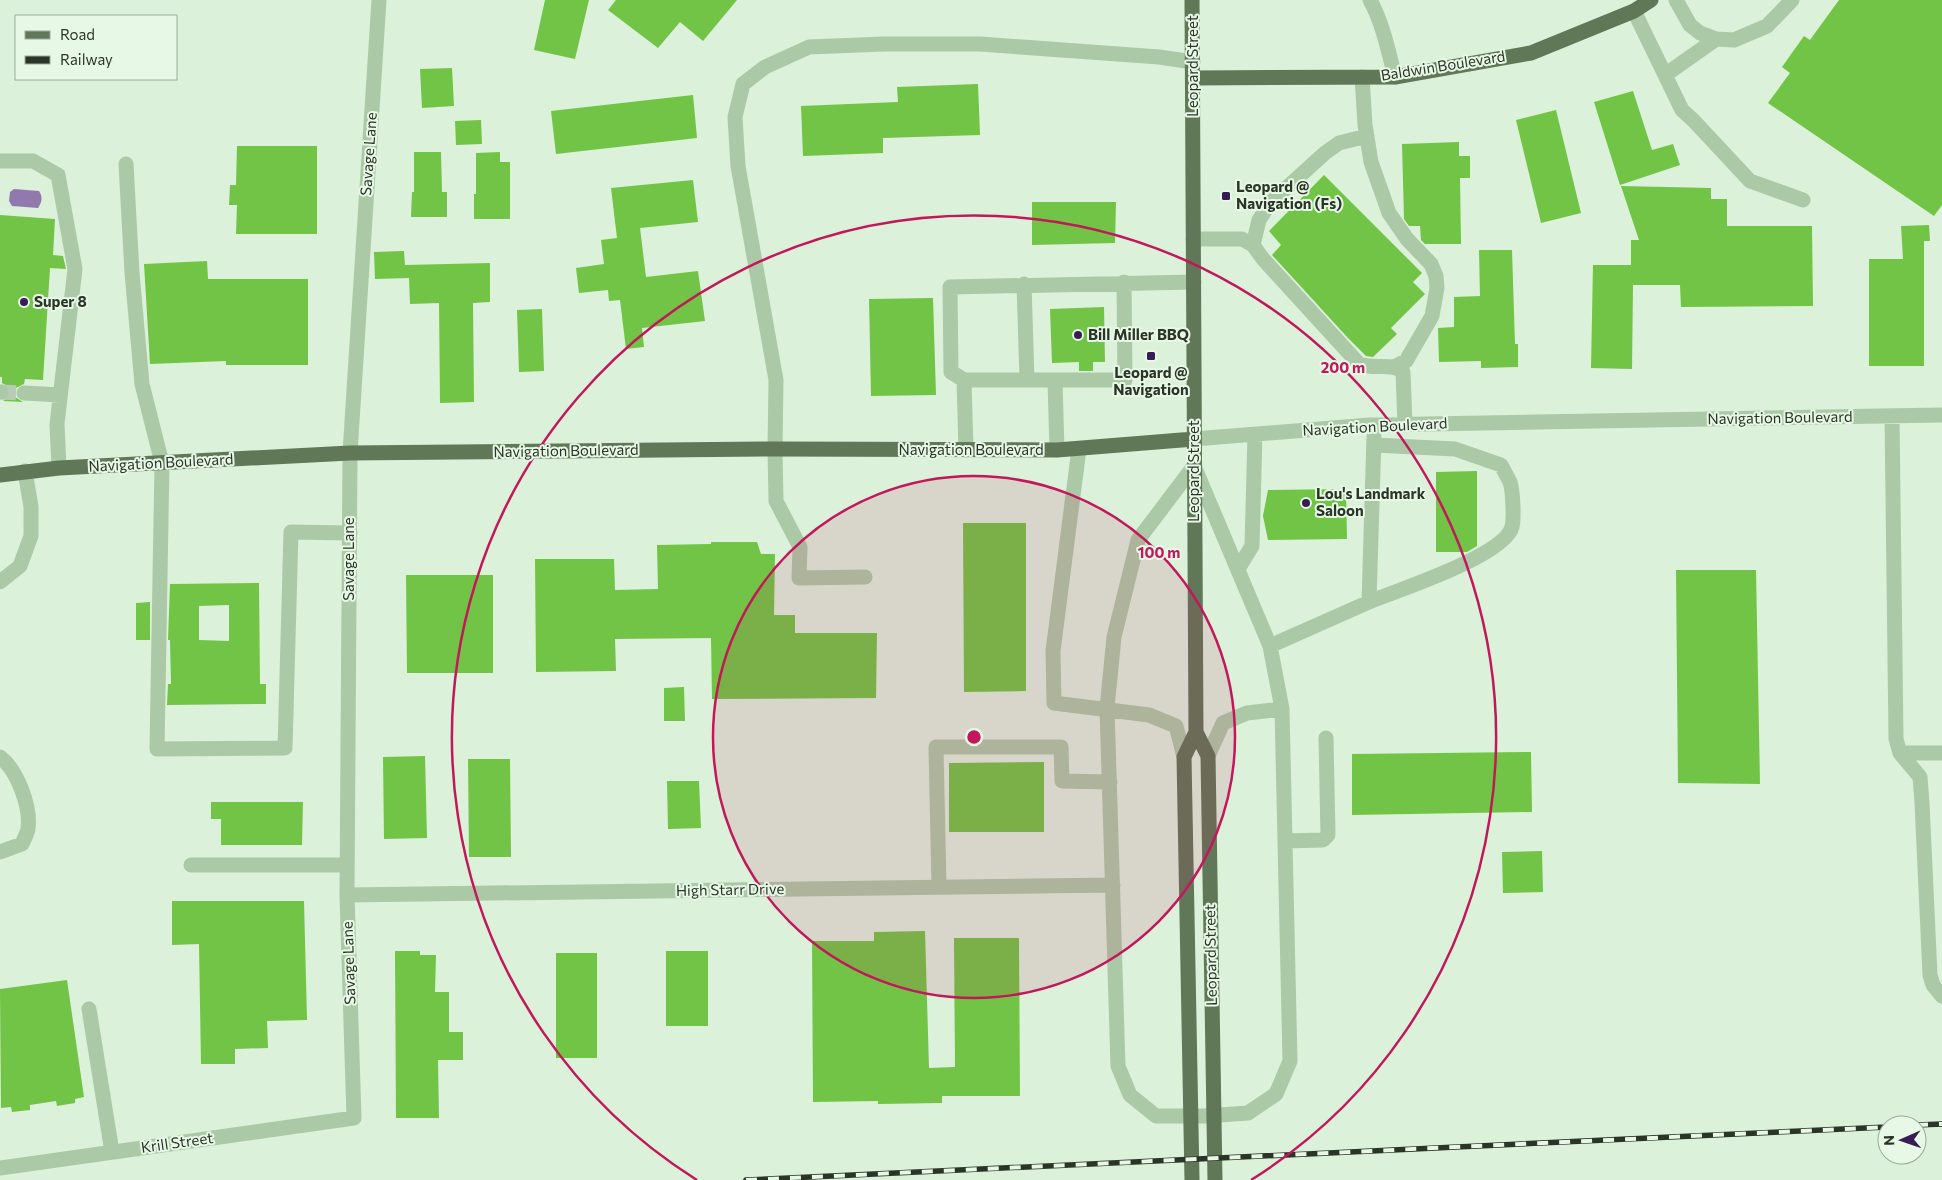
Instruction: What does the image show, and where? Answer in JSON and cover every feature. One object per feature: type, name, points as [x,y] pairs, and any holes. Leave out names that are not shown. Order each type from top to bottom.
[{"type":"main road","name":"Leopard Street","points":[[1192,0],[1196,732],[1184,758],[1191,1045],[1192,1180]]},
{"type":"main road","name":"Baldwin Boulevard","points":[[1193,78],[1394,77],[1531,53],[1634,10],[1651,0]]},
{"type":"main road","name":"Navigation Boulevard","points":[[0,475],[59,468],[350,453],[775,449],[1056,450],[1194,439]]},
{"type":"main road","name":"Leopard Street","points":[[1196,732],[1208,756],[1215,1180]]},
{"type":"street","name":"Savage Lane","points":[[354,1118],[347,895],[350,453],[379,0]]},
{"type":"street","points":[[1370,0],[1385,35],[1394,77]]},
{"type":"street","points":[[1676,0],[1690,25],[1700,33],[1716,39],[1734,40],[1768,26],[1792,0]]},
{"type":"street","points":[[1634,10],[1682,110],[1750,181],[1803,200]]},
{"type":"street","points":[[1665,74],[1716,39]]},
{"type":"street","points":[[865,578],[800,578],[800,546],[776,501],[776,380],[738,166],[735,117],[743,84],[765,67],[809,46],[980,44],[1159,57],[1193,62]]},
{"type":"street","points":[[1362,77],[1371,162],[1389,213],[1407,239],[1431,264],[1436,276],[1437,288],[1432,316],[1406,362],[1394,367]]},
{"type":"street","points":[[1253,245],[1260,220],[1270,203],[1324,153],[1339,143],[1367,136]]},
{"type":"street","points":[[0,161],[33,161],[58,175],[74,269],[57,424],[59,468]]},
{"type":"street","points":[[126,164],[132,273],[142,384],[162,463],[157,749],[285,748],[291,532],[350,533]]},
{"type":"street","points":[[1193,239],[1242,239],[1253,245],[1262,259],[1358,364],[1367,368],[1400,368],[1403,372],[1405,425]]},
{"type":"street","points":[[1124,282],[1125,380],[964,380],[951,372],[950,286],[1124,282],[1194,282]]},
{"type":"street","points":[[1024,284],[1027,380]]},
{"type":"street","points":[[964,380],[966,450]]},
{"type":"street","points":[[1055,381],[1056,450]]},
{"type":"street","points":[[24,393],[60,395]]},
{"type":"street","name":"Navigation Boulevard","points":[[1194,439],[1375,425],[1942,415]]},
{"type":"street","points":[[1892,416],[1896,739],[1900,753],[1920,777],[1930,975],[1933,985],[1942,996]]},
{"type":"street","points":[[1369,602],[1375,425]]},
{"type":"street","points":[[1238,569],[1252,546],[1255,434]]},
{"type":"street","points":[[1270,646],[1369,602],[1482,556],[1501,543],[1512,528],[1511,484],[1501,465],[1455,449],[1374,445]]},
{"type":"street","points":[[1079,449],[1053,651],[1054,703],[1107,708],[1149,715],[1176,726],[1184,758]]},
{"type":"street","points":[[1194,466],[1238,569],[1270,646],[1282,709],[1290,1060],[1276,1094],[1248,1113],[1204,1116],[1156,1116],[1130,1095],[1118,1066],[1107,708],[1114,637],[1138,540],[1194,466]]},
{"type":"street","points":[[0,582],[20,566],[31,536],[31,507],[25,472]]},
{"type":"street","points":[[1208,756],[1223,723],[1247,713],[1282,709]]},
{"type":"street","points":[[1285,842],[1323,840],[1328,835],[1326,738]]},
{"type":"street","points":[[939,887],[936,747],[1060,747],[1062,781],[1110,782]]},
{"type":"street","points":[[1900,753],[1942,753]]},
{"type":"street","points":[[0,757],[8,763],[20,785],[26,809],[28,828],[22,844],[0,852]]},
{"type":"street","points":[[191,866],[347,865]]},
{"type":"street","name":"High Starr Drive","points":[[347,895],[1112,884]]},
{"type":"street","points":[[89,1009],[112,1152]]},
{"type":"street","name":"Krill Street","points":[[0,1168],[354,1118]]},
{"type":"shaded area","points":[[14,189],[39,191],[41,200],[38,208],[12,206],[9,201],[10,192]]},
{"type":"building","points":[[545,0],[589,0],[575,59],[534,50]]},
{"type":"building","points":[[616,0],[737,0],[703,41],[680,22],[658,48],[608,10]]},
{"type":"building","points":[[1839,0],[1942,0],[1942,205],[1934,216],[1768,103],[1790,73],[1782,67],[1804,36],[1810,40]]},
{"type":"building","points":[[452,68],[454,106],[422,108],[420,69]]},
{"type":"building","points":[[978,84],[980,135],[883,138],[883,153],[803,156],[801,106],[898,102],[897,87]]},
{"type":"building","points":[[1633,91],[1652,150],[1673,144],[1680,165],[1620,185],[1594,102]]},
{"type":"building","points":[[693,95],[697,138],[556,154],[551,111]]},
{"type":"building","points":[[1556,110],[1581,213],[1541,223],[1516,120]]},
{"type":"building","points":[[481,120],[482,144],[456,145],[455,121]]},
{"type":"building","points":[[1459,142],[1459,156],[1470,156],[1470,178],[1460,178],[1461,244],[1425,244],[1421,240],[1420,226],[1409,226],[1404,219],[1402,144]]},
{"type":"building","points":[[237,146],[317,146],[317,234],[236,234],[237,205],[229,205],[230,185],[236,185]]},
{"type":"building","points":[[414,152],[441,152],[442,192],[447,192],[447,217],[411,217],[412,192],[414,192]]},
{"type":"building","points":[[500,152],[500,162],[510,162],[510,219],[474,219],[476,153]]},
{"type":"building","points":[[1324,175],[1422,273],[1413,282],[1425,294],[1391,328],[1397,334],[1373,357],[1366,356],[1348,338],[1272,255],[1281,245],[1269,231]]},
{"type":"building","points":[[693,180],[698,222],[640,228],[646,277],[698,271],[705,321],[642,328],[644,347],[626,349],[620,300],[609,301],[608,290],[579,293],[576,268],[604,264],[601,240],[617,238],[611,188]]},
{"type":"building","points":[[1621,186],[1711,188],[1711,199],[1727,199],[1727,226],[1812,226],[1813,306],[1681,307],[1680,285],[1633,285],[1632,369],[1591,368],[1593,265],[1631,265],[1631,240],[1639,240]]},
{"type":"building","points":[[1032,202],[1116,202],[1115,243],[1032,245]]},
{"type":"building","name":"Super 8","points":[[0,215],[55,219],[53,255],[63,256],[66,269],[50,268],[43,380],[25,379],[24,384],[16,388],[15,397],[23,402],[3,401],[9,397],[10,392],[9,387],[2,383],[2,377],[0,377]]},
{"type":"building","points":[[1929,225],[1930,241],[1924,241],[1924,366],[1869,366],[1869,259],[1903,259],[1901,226]]},
{"type":"building","points":[[1479,250],[1512,250],[1515,344],[1518,344],[1518,367],[1481,368],[1481,361],[1439,362],[1438,328],[1454,327],[1454,297],[1480,296]]},
{"type":"building","points":[[404,251],[405,265],[490,263],[490,302],[473,303],[474,402],[440,403],[439,303],[410,304],[409,278],[375,279],[374,252]]},
{"type":"building","points":[[207,261],[208,279],[308,279],[308,365],[226,365],[226,361],[150,364],[144,264]]},
{"type":"building","points":[[933,298],[936,395],[871,396],[869,299]]},
{"type":"building","name":"Bill Miller BBQ","points":[[1104,307],[1105,362],[1093,362],[1093,371],[1079,371],[1079,362],[1052,363],[1050,309]]},
{"type":"building","points":[[542,309],[544,371],[519,372],[517,310]]},
{"type":"building","points":[[1477,471],[1477,546],[1467,552],[1436,552],[1436,472]]},
{"type":"building","name":"Lou's Landmark Saloon","points":[[1346,489],[1347,539],[1268,540],[1263,516],[1268,490]]},
{"type":"building","points":[[963,523],[1026,523],[1026,691],[964,692]]},
{"type":"building","points":[[711,542],[757,542],[761,554],[775,554],[774,615],[795,615],[795,633],[877,633],[876,698],[712,699],[711,638],[615,639],[616,671],[536,672],[535,559],[614,559],[615,590],[658,589],[657,545],[711,544]]},
{"type":"building","points":[[1676,570],[1756,570],[1760,784],[1678,783]]},
{"type":"building","points":[[406,575],[493,575],[493,673],[407,673]]},
{"type":"building","points":[[259,583],[260,684],[266,684],[266,704],[167,705],[168,684],[171,684],[170,640],[168,640],[170,584]],"holes":[[[229,605],[229,641],[199,640],[199,606]]]},
{"type":"building","points":[[150,602],[150,640],[136,640],[136,603]]},
{"type":"building","points":[[684,687],[685,721],[664,721],[664,688]]},
{"type":"building","points":[[1531,752],[1532,812],[1352,815],[1352,754]]},
{"type":"building","points":[[425,756],[427,838],[384,839],[383,757]]},
{"type":"building","points":[[468,759],[510,759],[511,857],[469,857]]},
{"type":"building","points":[[1044,762],[1044,832],[949,832],[949,763]]},
{"type":"building","points":[[667,781],[699,781],[701,828],[668,829]]},
{"type":"building","points":[[211,802],[303,802],[302,845],[221,845],[221,819],[211,819]]},
{"type":"building","points":[[1542,851],[1543,892],[1503,893],[1502,852]]},
{"type":"building","points":[[172,901],[304,901],[307,1020],[267,1021],[268,1048],[235,1049],[235,1064],[201,1064],[199,944],[172,945]]},
{"type":"building","points":[[925,931],[929,1068],[955,1067],[954,938],[1019,938],[1020,1096],[942,1096],[942,1103],[878,1104],[878,1101],[813,1102],[812,941],[874,941],[874,932]]},
{"type":"building","points":[[395,951],[420,951],[420,955],[436,955],[435,992],[449,992],[449,1032],[463,1032],[463,1060],[438,1060],[439,1118],[396,1118]]},
{"type":"building","points":[[666,951],[708,951],[708,1026],[666,1026]]},
{"type":"building","points":[[556,953],[597,953],[597,1058],[556,1058]]},
{"type":"building","points":[[67,980],[84,1097],[75,1099],[75,1103],[57,1106],[56,1101],[30,1105],[30,1110],[12,1112],[11,1107],[1,1108],[0,989]]},
{"type":"tunnel","points":[[1,392],[24,393]]},
{"type":"railway","points":[[1927,1125],[1942,1124]]},
{"type":"railway","points":[[746,1180],[1877,1127]]},
{"type":"place","name":"Leopard @ Navigation (Fs)","points":[[1226,196]]},
{"type":"place","name":"Super 8","points":[[24,302]]},
{"type":"place","name":"Bill Miller BBQ","points":[[1078,335]]},
{"type":"place","name":"Leopard @ Navigation","points":[[1151,356]]},
{"type":"place","name":"Lou's Landmark Saloon","points":[[1306,503]]}]
